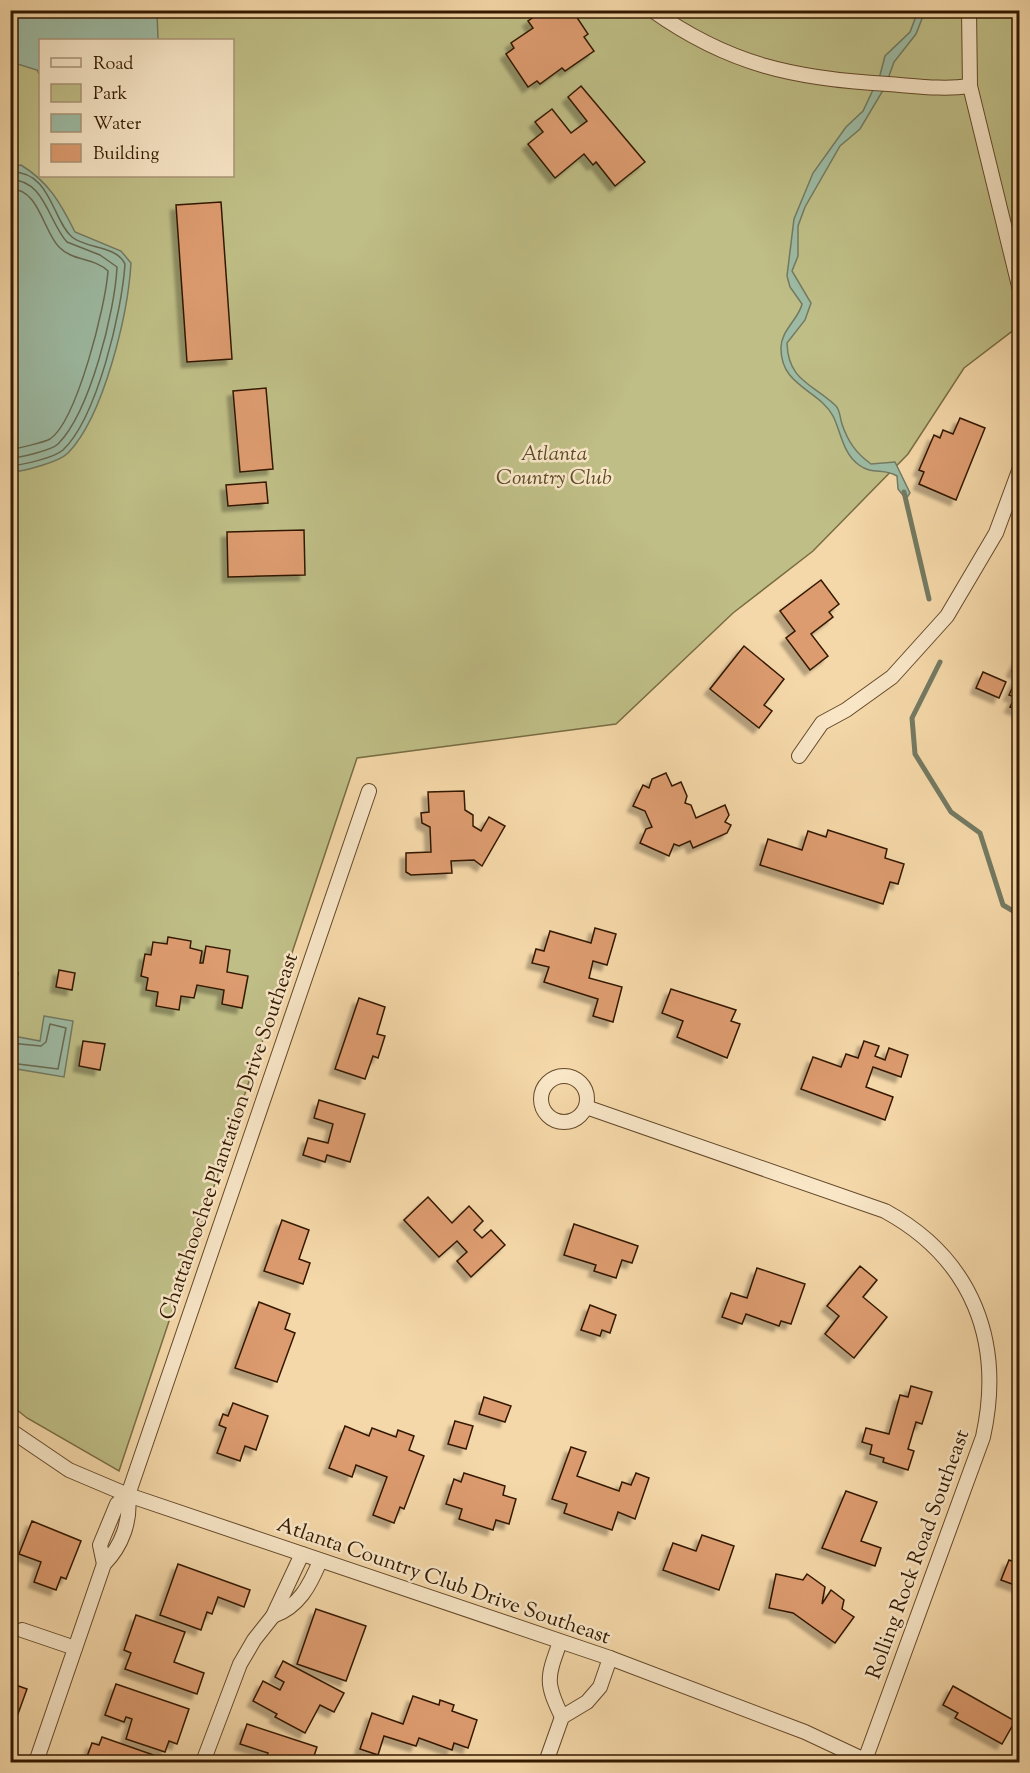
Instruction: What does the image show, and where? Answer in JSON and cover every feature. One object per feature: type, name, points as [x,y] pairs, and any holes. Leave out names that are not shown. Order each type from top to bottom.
[{"type":"street","points":[[652,10],[700,42],[788,72],[817,78],[873,84],[951,89],[970,86]]},
{"type":"street","points":[[969,10],[970,86],[1020,290]]},
{"type":"street","points":[[799,756],[822,723],[846,710],[892,677],[947,616],[996,533],[1020,468]]},
{"type":"street","name":"Chattahoochee Plantation Drive Southeast","points":[[36,1762],[104,1564],[117,1551],[127,1523],[130,1508],[128,1495],[369,791]]},
{"type":"street","name":"Rolling Rock Road Southeast","points":[[586,1107],[885,1212],[911,1227],[938,1250],[959,1276],[973,1301],[988,1355],[988,1405],[983,1437],[867,1761]]},
{"type":"street","name":"Atlanta Country Club Drive Southeast","points":[[10,1430],[69,1470],[128,1495],[610,1658],[805,1732],[867,1761]]},
{"type":"street","points":[[203,1762],[240,1664],[254,1640],[273,1616],[302,1554]]},
{"type":"street","points":[[273,1616],[292,1606],[312,1579],[320,1561]]},
{"type":"street","points":[[22,1630],[75,1648]]},
{"type":"street","points":[[560,1642],[549,1672],[549,1690],[562,1718]]},
{"type":"street","points":[[546,1762],[562,1718],[587,1702],[600,1687],[610,1658]]},
{"type":"green space","name":"Atlanta Country Club","points":[[11,11],[1019,11],[1019,326],[964,368],[908,454],[813,551],[733,613],[616,724],[357,758],[119,1471],[27,1418],[11,1405]]},
{"type":"water","points":[[11,10],[157,11],[158,39],[39,39],[39,74],[37,70],[11,62]]},
{"type":"water","points":[[918,11],[925,11],[916,34],[894,62],[885,87],[860,129],[840,146],[805,207],[798,226],[798,256],[792,271],[811,303],[805,320],[787,343],[788,356],[797,374],[837,408],[847,436],[861,456],[871,464],[895,462],[910,493],[906,499],[898,489],[897,476],[864,468],[849,455],[827,407],[794,380],[787,371],[783,361],[781,343],[802,304],[790,287],[787,276],[794,219],[813,173],[846,127],[863,111],[880,75],[885,56],[910,32]]},
{"type":"water","points":[[21,165],[47,186],[65,212],[75,232],[121,251],[131,263],[119,336],[93,415],[81,436],[64,456],[50,463],[12,472],[10,167]]},
{"type":"water","points":[[44,1016],[73,1021],[64,1077],[11,1068],[13,1036],[40,1041]]},
{"type":"building","points":[[544,10],[572,10],[588,34],[584,37],[594,51],[565,71],[562,68],[540,84],[537,81],[528,87],[506,54],[514,48],[511,43],[533,28],[528,21]]},
{"type":"building","points":[[581,86],[645,162],[615,186],[596,162],[593,165],[584,154],[555,178],[528,144],[543,132],[535,122],[552,109],[571,133],[587,121],[568,97]]},
{"type":"building","points":[[221,202],[232,359],[187,362],[176,205]]},
{"type":"building","points":[[266,388],[273,469],[240,472],[233,391]]},
{"type":"building","points":[[960,418],[985,428],[956,500],[919,484],[924,472],[919,470],[934,435],[940,438],[943,430],[953,434]]},
{"type":"building","points":[[266,482],[268,503],[228,506],[226,485]]},
{"type":"building","points":[[304,530],[305,575],[228,577],[227,532]]},
{"type":"building","points":[[821,580],[839,604],[829,612],[833,617],[811,634],[828,656],[810,670],[786,638],[795,631],[780,611]]},
{"type":"building","points":[[744,646],[784,679],[764,705],[772,711],[759,728],[710,689]]},
{"type":"building","points":[[1020,655],[1020,675],[1012,671]]},
{"type":"building","points":[[983,672],[1006,682],[999,698],[976,688]]},
{"type":"building","points":[[1017,678],[1020,679],[1020,711],[1010,707],[1015,697],[1009,695]]},
{"type":"building","points":[[666,773],[672,786],[681,782],[687,796],[685,803],[691,805],[696,818],[725,805],[729,815],[725,822],[731,825],[727,833],[693,848],[690,841],[679,846],[674,844],[669,856],[640,843],[646,829],[652,827],[645,811],[633,806],[643,785],[649,788],[652,779]]},
{"type":"building","points":[[464,791],[465,810],[473,815],[473,826],[481,831],[489,817],[505,826],[482,866],[474,860],[451,861],[452,873],[411,875],[406,872],[406,853],[431,852],[430,827],[422,823],[421,813],[429,812],[428,792]]},
{"type":"building","points":[[828,830],[887,849],[885,858],[904,864],[898,884],[890,882],[883,904],[760,865],[768,839],[802,850],[808,831],[826,837]]},
{"type":"building","points":[[595,928],[616,934],[607,965],[593,961],[589,978],[622,987],[613,1022],[593,1016],[598,999],[544,982],[549,967],[532,963],[536,949],[544,951],[550,931],[591,943]]},
{"type":"building","points":[[168,937],[191,941],[190,948],[202,951],[200,963],[203,963],[206,946],[230,950],[227,972],[248,976],[242,1008],[222,1004],[224,990],[197,985],[194,998],[181,996],[179,1010],[156,1006],[158,992],[146,990],[148,978],[141,976],[145,954],[151,955],[153,942],[167,944]]},
{"type":"building","points":[[59,970],[75,973],[72,990],[56,987]]},
{"type":"building","points":[[10,972],[18,973],[16,985],[10,984]]},
{"type":"building","points":[[671,989],[736,1010],[731,1021],[740,1024],[727,1058],[677,1037],[683,1021],[662,1013]]},
{"type":"building","points":[[359,998],[385,1007],[377,1034],[385,1036],[378,1058],[373,1056],[365,1079],[335,1069]]},
{"type":"building","points":[[83,1041],[105,1044],[100,1070],[79,1066]]},
{"type":"building","points":[[864,1041],[879,1046],[875,1056],[885,1060],[889,1048],[908,1055],[901,1077],[873,1067],[866,1087],[893,1097],[885,1120],[801,1089],[813,1057],[841,1067],[846,1054],[858,1058]]},
{"type":"building","points":[[319,1100],[365,1114],[350,1162],[327,1155],[325,1162],[303,1155],[308,1138],[328,1143],[333,1124],[314,1118]]},
{"type":"building","points":[[428,1197],[452,1223],[469,1206],[483,1221],[474,1230],[482,1238],[491,1230],[505,1245],[471,1277],[457,1261],[467,1252],[457,1241],[439,1257],[404,1220]]},
{"type":"building","points":[[282,1220],[309,1230],[299,1259],[310,1263],[303,1284],[264,1271]]},
{"type":"building","points":[[574,1224],[638,1246],[632,1263],[622,1260],[616,1278],[594,1271],[596,1265],[564,1255]]},
{"type":"building","points":[[860,1266],[877,1280],[863,1297],[887,1317],[854,1358],[825,1334],[839,1316],[827,1306]]},
{"type":"building","points":[[757,1268],[805,1284],[791,1324],[781,1321],[779,1326],[746,1314],[742,1324],[722,1317],[731,1293],[747,1298]]},
{"type":"building","points":[[259,1302],[290,1314],[285,1329],[295,1333],[277,1382],[235,1368]]},
{"type":"building","points":[[590,1305],[616,1315],[610,1333],[602,1330],[600,1336],[581,1330]]},
{"type":"building","points":[[911,1386],[932,1392],[922,1424],[916,1422],[908,1449],[914,1451],[908,1470],[883,1462],[884,1458],[870,1454],[872,1445],[862,1442],[866,1428],[889,1434],[900,1395],[908,1397]]},
{"type":"building","points":[[484,1397],[511,1406],[505,1422],[479,1414]]},
{"type":"building","points":[[233,1403],[268,1416],[256,1450],[245,1446],[240,1461],[217,1453],[226,1428],[219,1425],[223,1414],[228,1416]]},
{"type":"building","points":[[455,1421],[473,1426],[466,1449],[448,1444]]},
{"type":"building","points":[[345,1426],[369,1436],[372,1428],[396,1437],[398,1430],[414,1436],[409,1450],[424,1456],[404,1509],[400,1507],[394,1523],[373,1515],[387,1477],[356,1465],[352,1477],[329,1468]]},
{"type":"building","points":[[571,1447],[586,1452],[577,1476],[619,1491],[622,1482],[631,1485],[636,1473],[649,1478],[635,1519],[618,1512],[612,1530],[564,1513],[567,1504],[552,1499]]},
{"type":"building","points":[[464,1473],[505,1486],[503,1495],[516,1499],[509,1524],[496,1520],[493,1530],[459,1519],[462,1509],[446,1504],[454,1479],[461,1482]]},
{"type":"building","points":[[846,1491],[877,1502],[861,1541],[881,1548],[875,1566],[822,1548]]},
{"type":"building","points":[[32,1521],[81,1541],[66,1579],[61,1577],[56,1590],[34,1582],[41,1562],[19,1554]]},
{"type":"building","points":[[702,1535],[734,1546],[719,1590],[663,1570],[673,1543],[696,1551]]},
{"type":"building","points":[[1009,1560],[1020,1564],[1020,1587],[1001,1580]]},
{"type":"building","points":[[178,1564],[250,1590],[244,1607],[218,1597],[212,1614],[207,1612],[201,1630],[160,1615]]},
{"type":"building","points":[[776,1574],[803,1580],[807,1574],[825,1587],[822,1604],[831,1590],[844,1600],[842,1609],[854,1617],[835,1643],[793,1613],[769,1608]]},
{"type":"building","points":[[316,1609],[366,1626],[346,1681],[297,1664]]},
{"type":"building","points":[[136,1615],[185,1632],[174,1662],[204,1673],[197,1694],[125,1669],[131,1653],[124,1650]]},
{"type":"building","points":[[283,1661],[344,1693],[334,1712],[320,1705],[305,1733],[275,1717],[277,1714],[253,1701],[263,1681],[280,1690],[284,1682],[275,1677]]},
{"type":"building","points":[[10,1683],[27,1689],[10,1736]]},
{"type":"building","points":[[116,1684],[189,1709],[177,1744],[169,1741],[165,1752],[126,1739],[132,1719],[126,1717],[124,1722],[105,1715]]},
{"type":"building","points":[[953,1686],[1015,1721],[1002,1744],[955,1718],[958,1713],[943,1705]]},
{"type":"building","points":[[413,1696],[439,1705],[440,1700],[454,1705],[452,1711],[477,1720],[468,1748],[454,1743],[452,1750],[419,1738],[416,1746],[384,1736],[378,1755],[360,1749],[372,1713],[403,1724]]},
{"type":"building","points":[[247,1724],[317,1747],[312,1762],[265,1762],[268,1753],[240,1744]]},
{"type":"building","points":[[102,1737],[162,1758],[161,1762],[85,1762],[92,1743],[99,1745]]},
{"type":"waterway","points":[[904,492],[929,599]]},
{"type":"waterway","points":[[940,662],[912,718],[915,754],[951,812],[980,833],[1003,905],[1020,915]]}]
